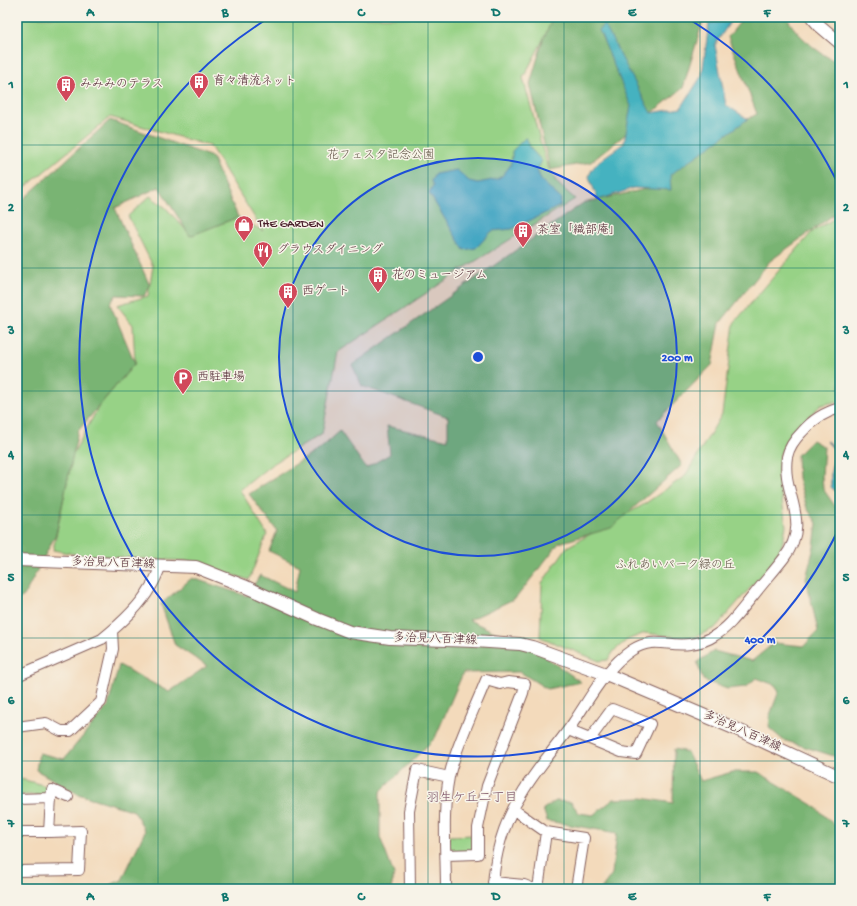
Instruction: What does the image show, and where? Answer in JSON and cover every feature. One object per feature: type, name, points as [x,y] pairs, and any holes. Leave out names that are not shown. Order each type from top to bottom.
[{"type":"main road","points":[[812,17],[820,26],[840,42]]},
{"type":"main road","name":"多治見八百津線","points":[[17,560],[196,567],[244,586],[317,620],[350,632],[390,638],[520,644],[546,651],[606,674],[736,728],[840,777]]},
{"type":"street","points":[[534,889],[524,885],[493,885],[497,853],[513,809],[524,789],[568,730],[606,674],[624,656],[639,646],[651,642],[681,645],[698,643],[713,637],[727,627],[785,558],[794,541],[797,525],[787,475],[787,456],[793,442],[804,429],[820,416],[829,411],[840,408]]},
{"type":"street","points":[[17,676],[102,639],[131,611],[150,588],[161,566]]},
{"type":"street","points":[[17,726],[46,723],[61,731],[70,731],[101,702],[113,649],[112,631]]},
{"type":"street","points":[[446,855],[478,854],[478,828],[486,786],[526,684],[508,682],[500,684],[486,680],[456,756],[449,777],[444,823],[446,889]]},
{"type":"street","points":[[568,730],[621,752],[636,754],[650,724],[612,709],[590,739]]},
{"type":"street","points":[[410,889],[409,811],[417,770],[449,777]]},
{"type":"street","points":[[50,832],[52,790],[68,797]]},
{"type":"street","points":[[17,799],[51,798]]},
{"type":"street","points":[[513,809],[546,832],[584,838],[576,889]]},
{"type":"street","points":[[17,832],[81,831],[79,870],[17,871]]},
{"type":"street","points":[[538,889],[546,832]]},
{"type":"green space","name":"花フェスタ記念公園","points":[[17,17],[550,17],[553,21],[523,78],[547,165],[557,183],[575,199],[458,272],[338,352],[322,434],[271,465],[240,490],[267,534],[249,580],[188,561],[84,556],[53,550],[73,454],[99,406],[135,363],[133,325],[117,305],[148,296],[153,266],[128,216],[150,196],[166,208],[187,231],[207,229],[238,217],[263,231],[210,146],[110,117],[17,194]]},
{"type":"green space","points":[[553,17],[704,17],[683,88],[591,162],[550,170],[530,84],[543,40]]},
{"type":"green space","points":[[744,17],[787,17],[790,23],[810,44],[826,56],[840,63],[840,210],[770,261],[720,323],[712,365],[657,421],[682,465],[611,528],[559,543],[516,598],[469,620],[540,653],[581,682],[547,689],[520,672],[463,673],[435,738],[380,792],[380,837],[394,875],[391,889],[101,889],[122,880],[145,831],[134,811],[78,794],[36,770],[39,753],[64,759],[108,706],[119,665],[169,692],[207,666],[175,645],[161,604],[192,578],[247,596],[260,575],[295,592],[300,566],[269,551],[277,531],[249,494],[321,448],[340,431],[366,468],[390,454],[387,426],[448,440],[448,417],[362,386],[352,365],[583,203],[655,187],[714,137],[757,114],[728,37]]},
{"type":"green space","points":[[110,120],[212,157],[238,217],[190,236],[159,187],[115,208],[150,286],[144,296],[116,295],[110,304],[135,363],[78,431],[56,534],[24,596],[17,600],[17,205]]},
{"type":"green space","name":"ふれあいパーク緑の丘","points":[[840,215],[840,401],[821,405],[790,434],[780,454],[778,475],[786,526],[782,545],[773,562],[715,628],[695,637],[676,637],[645,633],[627,640],[614,651],[608,660],[599,661],[540,637],[542,583],[567,547],[643,505],[685,476],[722,414],[734,323],[812,232]]},
{"type":"green space","points":[[812,440],[824,447],[822,476],[823,489],[840,513],[840,634],[835,643],[840,645],[840,758],[783,740],[769,728],[770,715],[779,691],[775,685],[756,678],[746,687],[727,689],[703,680],[697,662],[714,651],[752,661],[774,643],[804,646],[818,631],[806,578],[814,547],[817,523],[807,508],[798,478],[797,455]]},
{"type":"green space","points":[[674,749],[687,752],[701,781],[732,772],[758,772],[813,805],[840,830],[840,889],[601,889],[612,874],[617,833],[547,821],[543,809],[556,801],[571,802],[579,813],[593,815],[614,799],[642,798],[673,803]]},
{"type":"green space","points":[[21,779],[50,787],[49,795],[20,795]]},
{"type":"green space","points":[[475,835],[474,848],[471,852],[451,852],[449,849],[449,836]]},
{"type":"water","points":[[730,22],[715,45],[726,105],[748,119],[670,175],[671,190],[634,188],[598,200],[589,177],[598,162],[624,143],[631,106],[599,30],[604,24],[651,113],[681,108],[702,75],[709,23]]},
{"type":"water","points":[[526,137],[531,149],[542,161],[537,170],[541,180],[561,199],[560,206],[512,229],[492,231],[476,248],[464,250],[429,193],[433,186],[431,181],[435,174],[457,170],[469,181],[478,183],[497,179],[502,176],[510,166],[512,151]]},
{"type":"water","points":[[826,441],[837,449],[840,448],[840,492],[837,493],[831,487],[831,471],[836,451]]},
{"type":"place","name":"育々清流ネット","points":[[199,99]]},
{"type":"place","name":"みみみのテラス","points":[[66,102]]},
{"type":"place","name":"THE GARDEN","points":[[244,242]]},
{"type":"place","name":"茶室「織部庵」","points":[[523,248]]},
{"type":"place","name":"グラウスダイニング","points":[[263,268]]},
{"type":"place","name":"花のミュージアム","points":[[378,293]]},
{"type":"place","name":"西ゲート","points":[[288,309]]},
{"type":"place","name":"西駐車場","points":[[183,395]]},
{"type":"district","name":"羽生ケ丘二丁目","points":[[472,798]]}]
